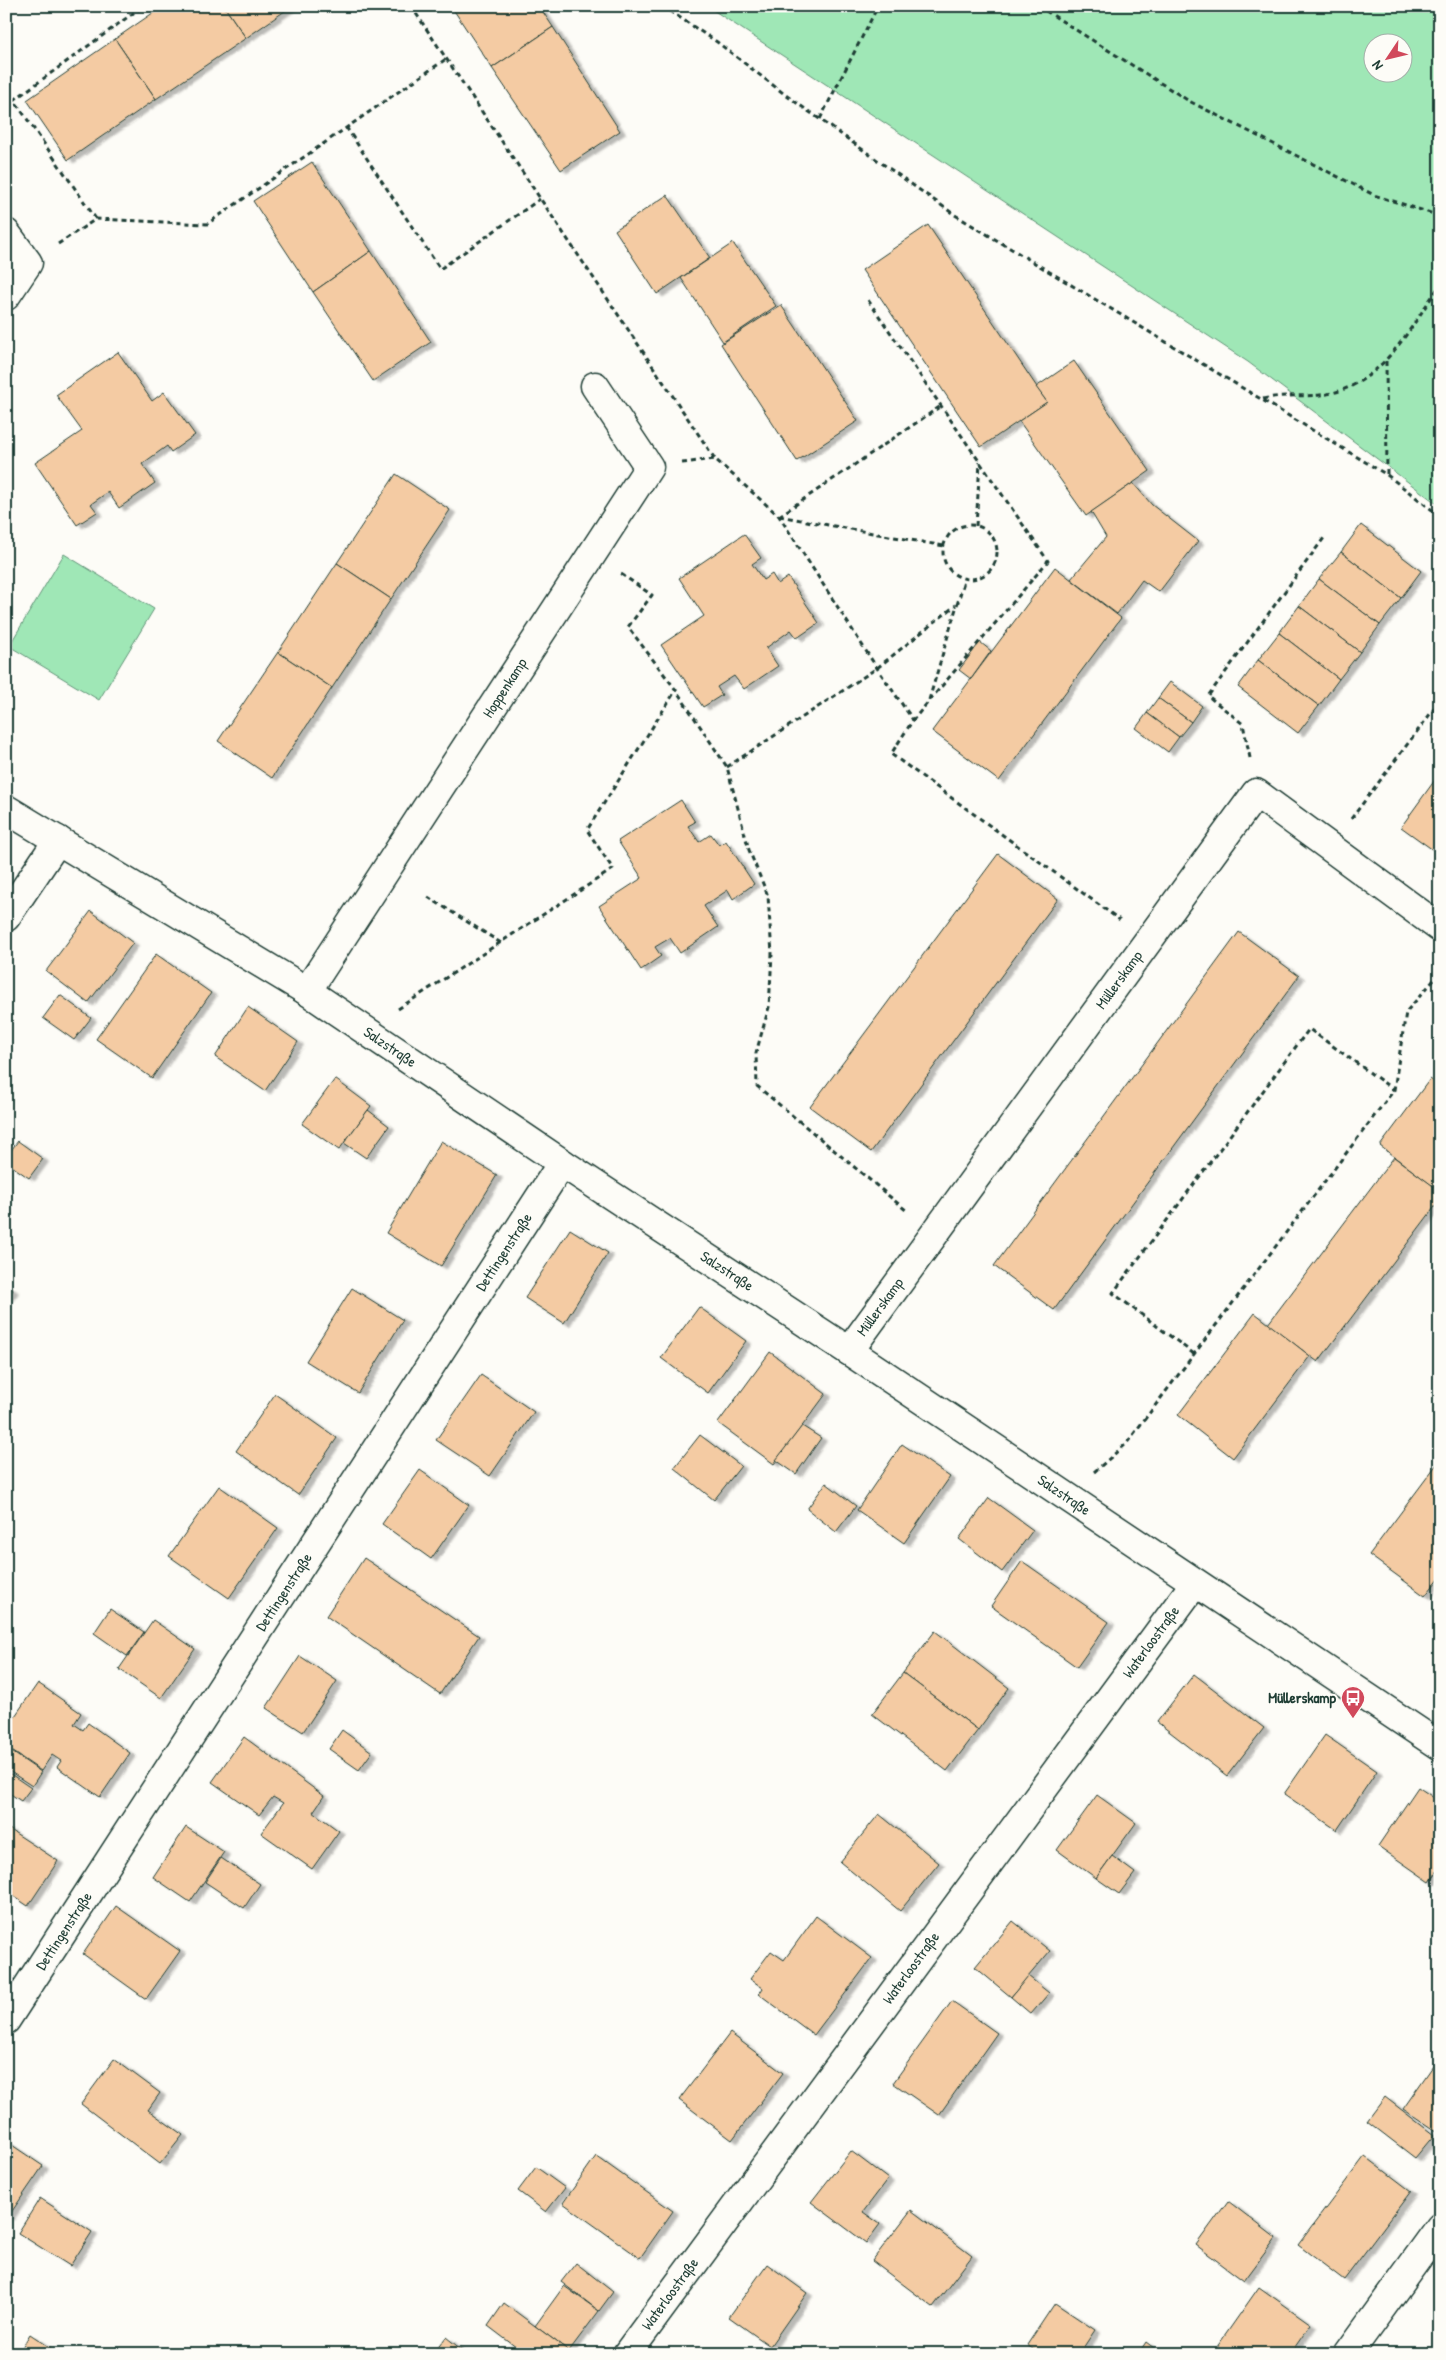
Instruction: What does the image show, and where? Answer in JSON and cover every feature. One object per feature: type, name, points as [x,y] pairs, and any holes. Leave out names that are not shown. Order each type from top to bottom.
[{"type":"street","points":[[6,233],[28,264],[6,296]]},
{"type":"street","points":[[594,386],[649,467]]},
{"type":"street","name":"Hoppenkamp","points":[[307,991],[649,467]]},
{"type":"street","points":[[1256,793],[1440,928]]},
{"type":"street","name":"Müllerskamp","points":[[849,1350],[1256,793]]},
{"type":"street","name":"Salzstraße","points":[[6,809],[307,991],[562,1163],[849,1350],[1440,1746]]},
{"type":"street","points":[[6,917],[58,840]]},
{"type":"street","name":"Dettingenstraße","points":[[6,2020],[562,1163]]},
{"type":"street","name":"Waterloostraße","points":[[627,2354],[1195,1583]]},
{"type":"street","points":[[1348,2354],[1440,2227]]},
{"type":"path","points":[[96,219],[14,100],[143,6]]},
{"type":"path","points":[[411,6],[715,459],[779,516],[877,668],[913,720]]},
{"type":"path","points":[[662,6],[717,42],[787,96],[955,214],[1387,475],[1440,516]]},
{"type":"path","points":[[820,119],[878,6]]},
{"type":"path","points":[[1038,6],[1189,101],[1374,195],[1440,216]]},
{"type":"path","points":[[28,264],[96,219],[207,224],[446,59]]},
{"type":"path","points":[[346,127],[440,269],[540,199]]},
{"type":"path","points":[[1263,399],[1278,395],[1322,395],[1360,383],[1386,361],[1440,284]]},
{"type":"path","points":[[868,300],[1048,560],[913,720],[891,754],[1148,940]]},
{"type":"path","points":[[1386,361],[1387,475]]},
{"type":"path","points":[[779,516],[941,406]]},
{"type":"path","points":[[649,467],[715,459]]},
{"type":"path","points":[[976,526],[980,462]]},
{"type":"path","points":[[779,516],[944,546]]},
{"type":"path","points":[[976,526],[991,535],[997,552],[995,562],[983,576],[974,579],[965,578],[951,570],[946,563],[944,546],[952,532],[960,527],[976,526]]},
{"type":"path","points":[[1256,793],[1243,724],[1208,696],[1324,538]]},
{"type":"path","points":[[592,555],[652,594],[628,627],[676,690],[727,767],[749,850],[768,896],[772,954],[769,1007],[756,1053],[757,1086],[934,1234]]},
{"type":"path","points":[[928,703],[965,578]]},
{"type":"path","points":[[727,767],[877,668],[956,605]]},
{"type":"path","points":[[366,1030],[613,869],[588,830],[676,690]]},
{"type":"path","points":[[1330,847],[1440,701]]},
{"type":"path","points":[[428,897],[500,943]]},
{"type":"path","points":[[1066,1497],[1126,1444],[1394,1090],[1406,1012],[1440,974]]},
{"type":"path","points":[[1194,1354],[1113,1293],[1309,1029],[1394,1090]]},
{"type":"green space","points":[[707,6],[1440,6],[1440,506],[1248,362]]},
{"type":"green space","points":[[64,554],[154,609],[99,700],[9,646]]},
{"type":"building","points":[[163,6],[224,6],[246,38],[156,99],[115,39]]},
{"type":"building","points":[[224,6],[292,6],[246,38]]},
{"type":"building","points":[[451,6],[539,6],[553,27],[492,68]]},
{"type":"building","points":[[553,27],[620,131],[561,170],[492,68]]},
{"type":"building","points":[[115,39],[156,99],[68,160],[27,100]]},
{"type":"building","points":[[312,162],[371,251],[313,292],[253,201]]},
{"type":"building","points":[[667,195],[710,258],[657,294],[615,230]]},
{"type":"building","points":[[928,225],[1047,402],[981,447],[862,270]]},
{"type":"building","points":[[733,243],[776,306],[723,342],[681,278]]},
{"type":"building","points":[[371,251],[431,342],[373,381],[313,292]]},
{"type":"building","points":[[781,305],[858,421],[797,461],[721,344]]},
{"type":"building","points":[[118,352],[152,401],[164,392],[195,435],[171,452],[167,446],[142,464],[155,483],[119,508],[108,492],[91,504],[97,512],[77,525],[35,463],[82,431],[56,395]]},
{"type":"building","points":[[1074,361],[1150,471],[1086,516],[1019,421],[1047,402],[1036,387]]},
{"type":"building","points":[[396,474],[450,510],[391,599],[337,563]]},
{"type":"building","points":[[1133,483],[1152,505],[1198,541],[1159,592],[1142,580],[1117,614],[1071,579],[1106,537],[1091,512]]},
{"type":"building","points":[[1361,525],[1421,571],[1401,598],[1341,552]]},
{"type":"building","points":[[744,534],[761,558],[752,564],[763,580],[772,574],[778,584],[788,577],[819,623],[797,638],[791,630],[766,648],[778,666],[744,689],[734,676],[717,687],[722,695],[703,707],[661,645],[704,616],[679,578]]},
{"type":"building","points":[[1341,552],[1401,598],[1380,625],[1319,579]]},
{"type":"building","points":[[337,563],[391,599],[332,688],[278,652]]},
{"type":"building","points":[[1055,567],[1121,618],[999,781],[932,731]]},
{"type":"building","points":[[1319,579],[1380,625],[1360,652],[1299,606]]},
{"type":"building","points":[[1299,606],[1360,652],[1339,679],[1279,633]]},
{"type":"building","points":[[1279,633],[1339,679],[1319,706],[1258,660]]},
{"type":"building","points":[[980,642],[991,651],[971,679],[959,670]]},
{"type":"building","points":[[278,652],[332,688],[272,778],[218,741]]},
{"type":"building","points":[[1258,660],[1319,706],[1298,733],[1238,687]]},
{"type":"building","points":[[1170,682],[1202,706],[1191,722],[1158,698]]},
{"type":"building","points":[[1158,698],[1191,722],[1179,737],[1147,713]]},
{"type":"building","points":[[1147,713],[1179,737],[1168,752],[1136,728]]},
{"type":"building","points":[[1440,773],[1440,855],[1401,827]]},
{"type":"building","points":[[681,800],[695,822],[688,826],[699,842],[711,834],[719,845],[726,841],[754,884],[733,899],[728,890],[704,906],[718,927],[680,953],[670,938],[655,947],[661,956],[641,970],[599,906],[642,878],[618,841]]},
{"type":"building","points":[[998,854],[1058,899],[871,1152],[810,1107]]},
{"type":"building","points":[[91,911],[133,943],[88,1003],[46,971]]},
{"type":"building","points":[[1239,932],[1299,976],[1054,1310],[994,1266]]},
{"type":"building","points":[[156,954],[211,993],[152,1078],[96,1039]]},
{"type":"building","points":[[60,995],[91,1018],[74,1040],[43,1018]]},
{"type":"building","points":[[248,1007],[298,1042],[265,1091],[215,1057]]},
{"type":"building","points":[[335,1079],[371,1106],[339,1150],[302,1124]]},
{"type":"building","points":[[1430,1079],[1440,1086],[1440,1179],[1434,1187],[1380,1146]]},
{"type":"building","points":[[368,1110],[389,1126],[366,1158],[344,1143]]},
{"type":"building","points":[[18,1141],[43,1159],[29,1178],[6,1162],[6,1157]]},
{"type":"building","points":[[441,1141],[497,1175],[441,1266],[386,1233]]},
{"type":"building","points":[[1394,1157],[1440,1191],[1440,1200],[1318,1362],[1268,1324]]},
{"type":"building","points":[[570,1229],[608,1253],[564,1323],[525,1298]]},
{"type":"building","points":[[6,1285],[13,1290],[6,1299]]},
{"type":"building","points":[[352,1288],[403,1320],[358,1393],[306,1361]]},
{"type":"building","points":[[699,1307],[746,1341],[708,1393],[661,1358]]},
{"type":"building","points":[[1255,1313],[1310,1356],[1233,1458],[1178,1415]]},
{"type":"building","points":[[770,1352],[826,1394],[774,1464],[718,1423]]},
{"type":"building","points":[[481,1375],[534,1412],[490,1476],[436,1440]]},
{"type":"building","points":[[275,1394],[337,1438],[298,1495],[236,1451]]},
{"type":"building","points":[[802,1426],[821,1438],[796,1474],[776,1460]]},
{"type":"building","points":[[700,1435],[741,1466],[714,1500],[674,1468]]},
{"type":"building","points":[[902,1444],[950,1477],[904,1543],[857,1510]]},
{"type":"building","points":[[1440,1460],[1440,1577],[1425,1596],[1369,1555]]},
{"type":"building","points":[[420,1470],[469,1505],[431,1559],[382,1524]]},
{"type":"building","points":[[826,1483],[856,1506],[836,1532],[807,1509]]},
{"type":"building","points":[[219,1486],[278,1528],[229,1598],[169,1556]]},
{"type":"building","points":[[989,1498],[1033,1530],[1002,1572],[959,1539]]},
{"type":"building","points":[[364,1558],[479,1636],[440,1694],[326,1616]]},
{"type":"building","points":[[1022,1561],[1109,1622],[1077,1667],[991,1606]]},
{"type":"building","points":[[110,1609],[144,1632],[127,1656],[94,1633]]},
{"type":"building","points":[[153,1620],[195,1649],[161,1698],[119,1669]]},
{"type":"building","points":[[935,1631],[1009,1688],[978,1730],[903,1673]]},
{"type":"building","points":[[300,1656],[337,1681],[303,1732],[266,1708]]},
{"type":"building","points":[[903,1673],[978,1730],[947,1771],[872,1714]]},
{"type":"building","points":[[1194,1674],[1264,1728],[1227,1776],[1157,1722]]},
{"type":"building","points":[[38,1683],[81,1713],[74,1724],[83,1730],[88,1723],[130,1753],[100,1797],[57,1767],[61,1761],[52,1755],[41,1771],[6,1747],[6,1729]]},
{"type":"building","points":[[342,1730],[372,1752],[359,1770],[329,1749]]},
{"type":"building","points":[[1325,1735],[1377,1771],[1337,1830],[1284,1794]]},
{"type":"building","points":[[244,1737],[324,1796],[313,1812],[339,1831],[312,1869],[261,1833],[283,1803],[273,1797],[259,1815],[212,1782]]},
{"type":"building","points":[[6,1748],[41,1772],[32,1786],[6,1769]]},
{"type":"building","points":[[6,1771],[31,1788],[21,1801],[6,1791]]},
{"type":"building","points":[[1418,1787],[1440,1802],[1440,1867],[1430,1882],[1378,1846]]},
{"type":"building","points":[[1097,1795],[1136,1823],[1096,1878],[1057,1850]]},
{"type":"building","points":[[879,1814],[939,1863],[900,1911],[840,1862]]},
{"type":"building","points":[[6,1827],[58,1861],[28,1906],[6,1891]]},
{"type":"building","points":[[186,1827],[224,1852],[190,1902],[153,1877]]},
{"type":"building","points":[[1112,1856],[1135,1873],[1119,1894],[1096,1878]]},
{"type":"building","points":[[221,1858],[260,1884],[244,1908],[205,1882]]},
{"type":"building","points":[[116,1906],[180,1951],[146,1999],[83,1954]]},
{"type":"building","points":[[816,1916],[872,1958],[814,2035],[759,1994],[763,1988],[750,1979],[771,1951],[784,1960]]},
{"type":"building","points":[[1013,1921],[1050,1951],[1011,1997],[975,1967]]},
{"type":"building","points":[[1028,1976],[1049,1993],[1031,2014],[1011,1997]]},
{"type":"building","points":[[952,2001],[997,2033],[939,2115],[893,2083]]},
{"type":"building","points":[[730,2033],[783,2073],[732,2140],[679,2100]]},
{"type":"building","points":[[1440,2056],[1440,2134],[1403,2109]]},
{"type":"building","points":[[114,2059],[160,2093],[148,2110],[183,2135],[160,2164],[81,2104]]},
{"type":"building","points":[[1385,2097],[1434,2135],[1415,2158],[1367,2121]]},
{"type":"building","points":[[6,2141],[43,2166],[8,2217],[6,2216]]},
{"type":"building","points":[[851,2151],[888,2179],[863,2212],[880,2224],[866,2243],[811,2202]]},
{"type":"building","points":[[596,2156],[673,2211],[640,2258],[563,2203]]},
{"type":"building","points":[[1365,2156],[1411,2191],[1344,2280],[1298,2245]]},
{"type":"building","points":[[536,2167],[565,2188],[546,2212],[518,2191]]},
{"type":"building","points":[[40,2198],[92,2232],[70,2266],[18,2233]]},
{"type":"building","points":[[1228,2201],[1276,2238],[1244,2281],[1196,2245]]},
{"type":"building","points":[[911,2210],[972,2256],[933,2307],[872,2261]]},
{"type":"building","points":[[576,2263],[613,2292],[599,2311],[561,2282]]},
{"type":"building","points":[[767,2264],[807,2293],[770,2346],[729,2317]]},
{"type":"building","points":[[564,2286],[599,2311],[569,2351],[535,2326]]},
{"type":"building","points":[[1259,2287],[1311,2324],[1290,2354],[1212,2354]]},
{"type":"building","points":[[504,2303],[569,2351],[568,2354],[525,2354],[488,2326]]},
{"type":"building","points":[[1055,2303],[1095,2330],[1079,2354],[1040,2354],[1027,2345]]},
{"type":"building","points":[[30,2334],[60,2354],[18,2354]]},
{"type":"building","points":[[446,2337],[467,2354],[433,2354]]},
{"type":"building","points":[[1146,2342],[1162,2354],[1138,2354]]},
{"type":"place","name":"Müllerskamp","points":[[1353,1719]]}]
